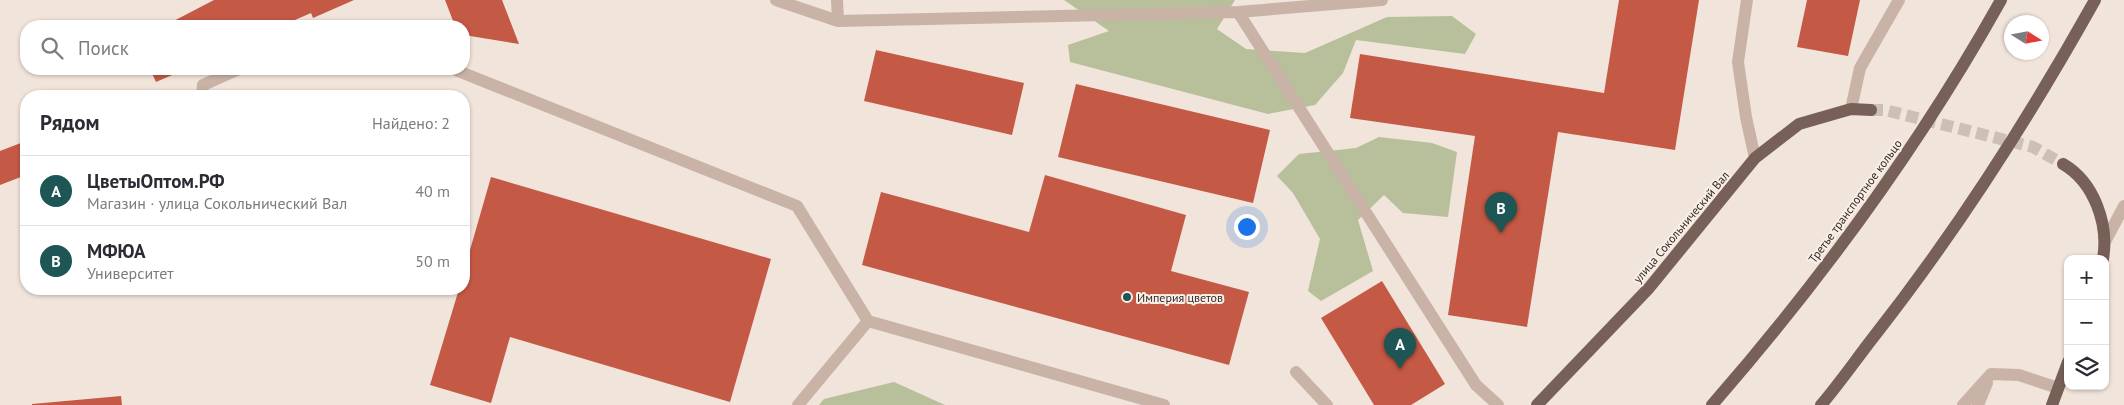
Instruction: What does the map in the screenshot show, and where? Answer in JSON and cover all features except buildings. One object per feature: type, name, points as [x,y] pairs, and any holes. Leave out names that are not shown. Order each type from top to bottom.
[{"type":"main road","name":"Третье транспортное кольцо","points":[[1712,405],[1760,350],[1839,248],[1914,144],[2001,0]]},
{"type":"main road","points":[[1821,405],[1905,297],[1982,189],[2060,64],[2095,0]]},
{"type":"main road","name":"улица Сокольнический Вал","points":[[1537,405],[1649,288],[1755,158],[1799,124],[1851,109],[1870,110]]},
{"type":"main road","points":[[2063,164],[2074,170],[2098,205],[2106,240],[2104,255]]},
{"type":"main road","points":[[2052,405],[2064,372]]},
{"type":"lane","points":[[776,0],[838,21],[1238,12],[1382,0]]},
{"type":"lane","points":[[837,0],[838,21]]},
{"type":"lane","points":[[1747,0],[1738,62],[1746,117],[1755,158]]},
{"type":"lane","points":[[1851,109],[1860,68],[1899,0]]},
{"type":"lane","points":[[1238,12],[1476,385],[1498,405]]},
{"type":"lane","points":[[203,90],[203,85],[226,75]]},
{"type":"lane","points":[[469,75],[797,206],[868,321],[1164,405]]},
{"type":"lane","points":[[2106,240],[2124,206]]},
{"type":"lane","points":[[798,405],[868,321]]},
{"type":"lane","points":[[1296,372],[1327,405]]},
{"type":"lane","points":[[1963,405],[1990,374],[2019,374],[2058,388]]},
{"type":"lane","points":[[1978,405],[1990,374]]},
{"type":"green space","points":[[1064,0],[1235,0],[1217,29],[1246,49],[1305,53],[1387,17],[1452,16],[1476,34],[1465,54],[1356,40],[1343,73],[1315,105],[1268,114],[1070,62],[1068,45],[1109,31]]},
{"type":"green space","points":[[1379,137],[1432,143],[1457,152],[1448,217],[1403,213],[1384,195],[1358,220],[1373,271],[1321,301],[1308,291],[1320,239],[1293,193],[1277,176],[1299,154],[1356,148]]},
{"type":"green space","points":[[894,382],[945,405],[819,405],[824,399]]},
{"type":"tunnel","points":[[1871,110],[1885,110],[2033,147],[2063,164]]},
{"type":"place","name":"МФЮА","points":[[1501,233]]},
{"type":"place","name":"Империя цветов","points":[[1127,297]]},
{"type":"place","name":"ЦветыОптом.РФ","points":[[1400,369]]}]
